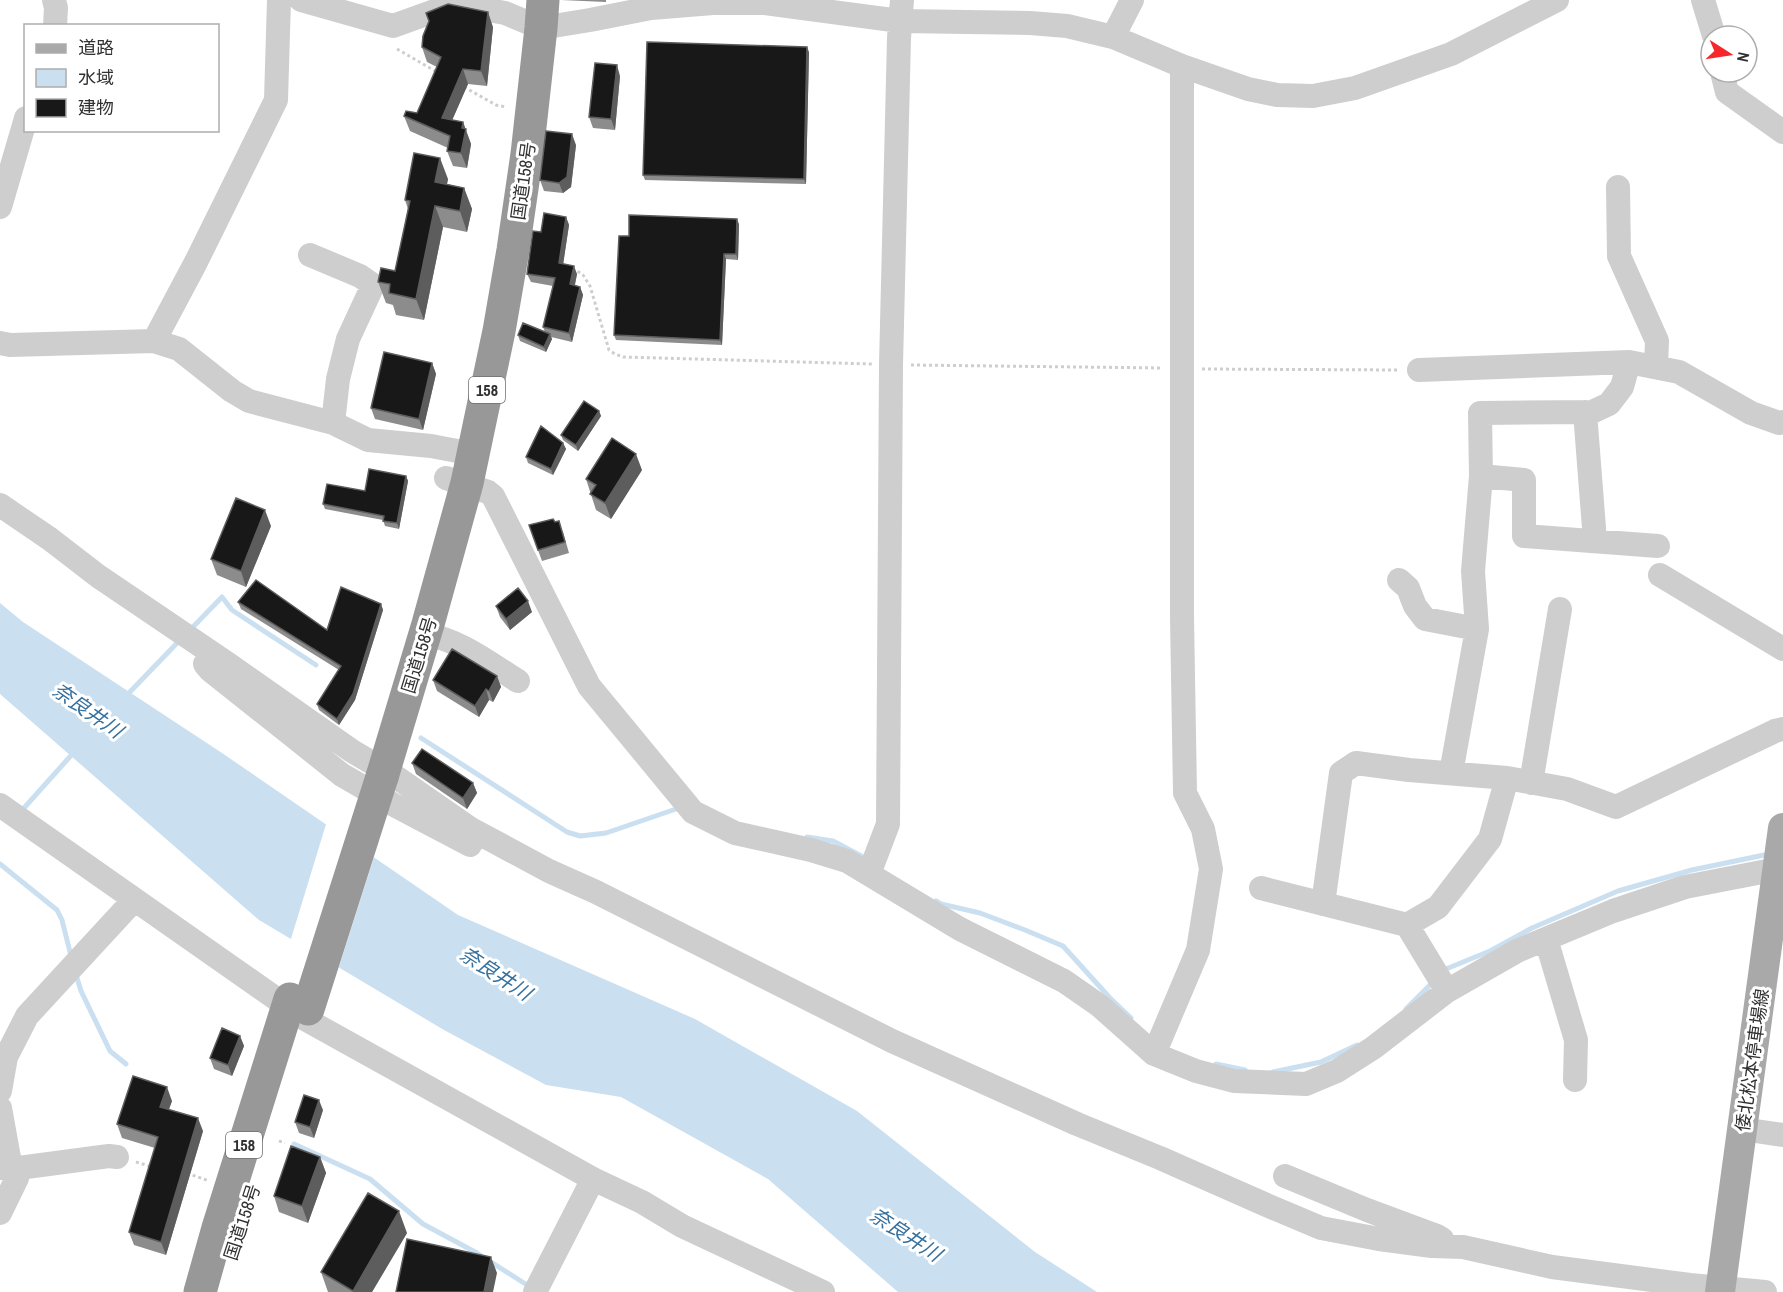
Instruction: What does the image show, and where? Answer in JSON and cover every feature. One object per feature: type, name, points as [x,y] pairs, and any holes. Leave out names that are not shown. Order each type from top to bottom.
[{"type":"highway","name":"国道158号","points":[[200,1292],[218,1228],[298,1009],[374,769],[425,634],[459,466],[485,293],[510,153],[514,108],[533,12]]},
{"type":"highway","name":"国道158号","points":[[374,769],[410,616],[459,466],[499,331],[527,154],[533,12]]},
{"type":"highway","name":"国道158号","points":[[220,1292],[268,1144],[298,1009]]},
{"type":"main road","name":"倭北松本停車場線","points":[[1720,1290],[1781,854]]},
{"type":"street","points":[[154,341],[276,100],[279,0]]},
{"type":"street","points":[[301,0],[393,26],[454,4],[505,13],[533,12],[590,20],[651,8],[713,3],[765,3],[901,10],[1067,26],[1113,38],[1182,66],[1248,89],[1277,95],[1313,96],[1355,88],[1451,54],[1546,2]]},
{"type":"street","points":[[1113,38],[1132,0]]},
{"type":"street","points":[[1702,0],[1710,24]]},
{"type":"street","points":[[869,873],[888,824],[891,365],[901,10]]},
{"type":"street","points":[[1154,1054],[1198,950],[1211,869],[1203,830],[1185,793],[1182,715],[1182,66]]},
{"type":"street","points":[[1725,84],[1727,92],[1783,132]]},
{"type":"street","points":[[0,207],[8,149],[24,121]]},
{"type":"street","points":[[1618,187],[1619,256],[1657,341],[1656,367]]},
{"type":"street","points":[[310,255],[360,276],[373,285],[348,339],[338,379],[333,423]]},
{"type":"street","points":[[0,343],[10,345],[154,341],[179,349],[232,391],[249,401],[314,416],[368,440],[459,466],[493,496],[589,686],[693,812],[735,833],[847,861],[960,929],[1064,981],[1100,1006],[1154,1054],[1196,1071],[1234,1081],[1306,1084],[1337,1071],[1373,1048],[1447,991],[1517,951],[1613,911],[1781,854]]},
{"type":"street","points":[[1451,773],[1477,628],[1473,571],[1481,476],[1480,413],[1592,412],[1609,404],[1622,387],[1629,362]]},
{"type":"street","points":[[1419,370],[1629,362],[1679,372],[1751,413],[1779,423],[1783,422]]},
{"type":"street","points":[[1585,412],[1594,542]]},
{"type":"street","points":[[1481,476],[1524,480],[1524,536],[1659,546]]},
{"type":"street","points":[[0,505],[374,769],[471,829],[549,871],[596,892],[892,1041],[1066,1119],[1160,1158],[1270,1208],[1322,1228],[1378,1239],[1432,1246],[1451,1246],[1552,1267],[1720,1290],[1765,1292]]},
{"type":"street","points":[[1660,575],[1783,649]]},
{"type":"street","points":[[1398,580],[1408,588],[1415,606],[1425,618],[1477,628]]},
{"type":"street","points":[[1532,783],[1560,609]]},
{"type":"street","points":[[169,624],[210,670],[342,775],[392,804],[544,880],[596,892]]},
{"type":"street","points":[[425,634],[440,636],[462,646],[518,681]]},
{"type":"street","points":[[1323,904],[1341,773],[1356,763],[1507,778],[1567,789],[1616,807],[1775,730],[1783,729]]},
{"type":"street","points":[[1261,888],[1407,925],[1438,907],[1490,839],[1507,778]]},
{"type":"street","points":[[0,805],[134,900],[298,1009],[593,1179],[682,1226],[823,1292]]},
{"type":"street","points":[[0,1091],[6,1057],[27,1016],[134,900]]},
{"type":"street","points":[[1407,925],[1447,991]]},
{"type":"street","points":[[1546,939],[1576,1040],[1575,1080]]},
{"type":"street","points":[[0,1108],[6,1168],[17,1178],[0,1213]]},
{"type":"street","points":[[1742,1129],[1783,1136]]},
{"type":"street","points":[[6,1168],[117,1157]]},
{"type":"street","points":[[1285,1176],[1437,1236],[1451,1246]]},
{"type":"street","points":[[535,1292],[593,1179]]},
{"type":"path","points":[[397,49],[446,77]]},
{"type":"path","points":[[456,82],[496,105],[514,108]]},
{"type":"path","points":[[566,269],[576,270],[583,275],[590,286],[609,350],[623,357],[891,365],[1419,370]]},
{"type":"path","points":[[279,1141],[285,1143]]},
{"type":"path","points":[[117,1157],[153,1168],[159,1166]]},
{"type":"path","points":[[186,1172],[216,1184]]},
{"type":"water","name":"奈良井川","points":[[0,603],[23,622],[222,753],[458,915],[695,1019],[857,1111],[1035,1252],[1097,1292],[898,1292],[768,1179],[621,1097],[546,1085],[444,1030],[259,920],[0,694]]},
{"type":"pier","points":[[327,821],[375,854],[338,970],[290,942]]},
{"type":"building","points":[[448,4],[488,12],[481,71],[463,69],[442,118],[463,122],[462,128],[466,129],[461,153],[447,151],[450,136],[404,116],[406,111],[417,113],[441,57],[422,47],[423,36],[429,21],[426,13]]},
{"type":"building","points":[[647,42],[807,47],[804,179],[643,175]]},
{"type":"building","points":[[595,63],[617,65],[611,119],[589,117]]},
{"type":"building","points":[[546,131],[572,134],[567,177],[559,183],[540,180]]},
{"type":"building","points":[[414,153],[440,158],[435,182],[464,188],[460,211],[435,206],[416,299],[389,293],[390,284],[378,282],[381,268],[395,271],[410,201],[405,200]]},
{"type":"building","points":[[544,213],[566,217],[559,263],[574,266],[570,284],[580,287],[569,333],[543,327],[555,278],[527,274],[533,231],[541,232]]},
{"type":"building","points":[[629,215],[737,219],[736,254],[724,254],[720,340],[614,335],[619,236],[629,236]]},
{"type":"building","points":[[523,323],[550,334],[544,347],[518,335]]},
{"type":"building","points":[[384,352],[432,363],[419,419],[371,408]]},
{"type":"building","points":[[584,401],[599,411],[576,445],[561,435]]},
{"type":"building","points":[[541,426],[563,443],[551,469],[526,457]]},
{"type":"building","points":[[612,438],[636,454],[605,503],[590,494],[596,485],[586,479]]},
{"type":"building","points":[[369,469],[406,476],[397,523],[383,521],[384,516],[323,504],[327,484],[365,491]]},
{"type":"building","points":[[236,498],[265,510],[241,571],[211,559]]},
{"type":"building","points":[[553,519],[555,522],[559,521],[565,542],[538,550],[529,525]]},
{"type":"building","points":[[256,580],[327,630],[341,587],[381,604],[353,694],[337,719],[317,704],[341,666],[238,602]]},
{"type":"building","points":[[518,588],[528,601],[506,619],[496,606]]},
{"type":"building","points":[[452,649],[497,676],[489,691],[486,689],[475,706],[433,680]]},
{"type":"building","points":[[422,749],[473,783],[463,798],[412,763]]},
{"type":"building","points":[[222,1028],[240,1036],[228,1065],[210,1058]]},
{"type":"building","points":[[133,1076],[167,1087],[160,1107],[198,1118],[161,1242],[129,1232],[158,1137],[117,1124]]},
{"type":"building","points":[[304,1095],[319,1100],[310,1127],[295,1122]]},
{"type":"building","points":[[291,1146],[320,1157],[302,1206],[274,1196]]},
{"type":"building","points":[[368,1193],[399,1211],[353,1291],[321,1272]]},
{"type":"building","points":[[407,1239],[491,1257],[484,1292],[396,1292]]},
{"type":"waterway","points":[[189,631],[222,597],[232,610],[316,665]]},
{"type":"waterway","points":[[126,696],[180,640]]},
{"type":"waterway","points":[[421,738],[567,832],[580,836],[606,833],[676,809]]},
{"type":"waterway","points":[[24,808],[75,751]]},
{"type":"waterway","points":[[807,837],[833,841],[867,859]]},
{"type":"waterway","points":[[1442,973],[1532,928],[1618,891],[1692,870],[1769,854]]},
{"type":"waterway","points":[[0,864],[57,910],[62,920],[71,956]]},
{"type":"waterway","points":[[936,901],[980,913],[1063,946],[1131,1018]]},
{"type":"waterway","points":[[77,978],[110,1051],[126,1064]]},
{"type":"waterway","points":[[1406,1009],[1433,982]]},
{"type":"waterway","points":[[1273,1072],[1321,1062],[1357,1045]]},
{"type":"waterway","points":[[1216,1064],[1245,1070]]},
{"type":"waterway","points":[[294,1144],[370,1179],[423,1224],[477,1253],[527,1285]]}]
